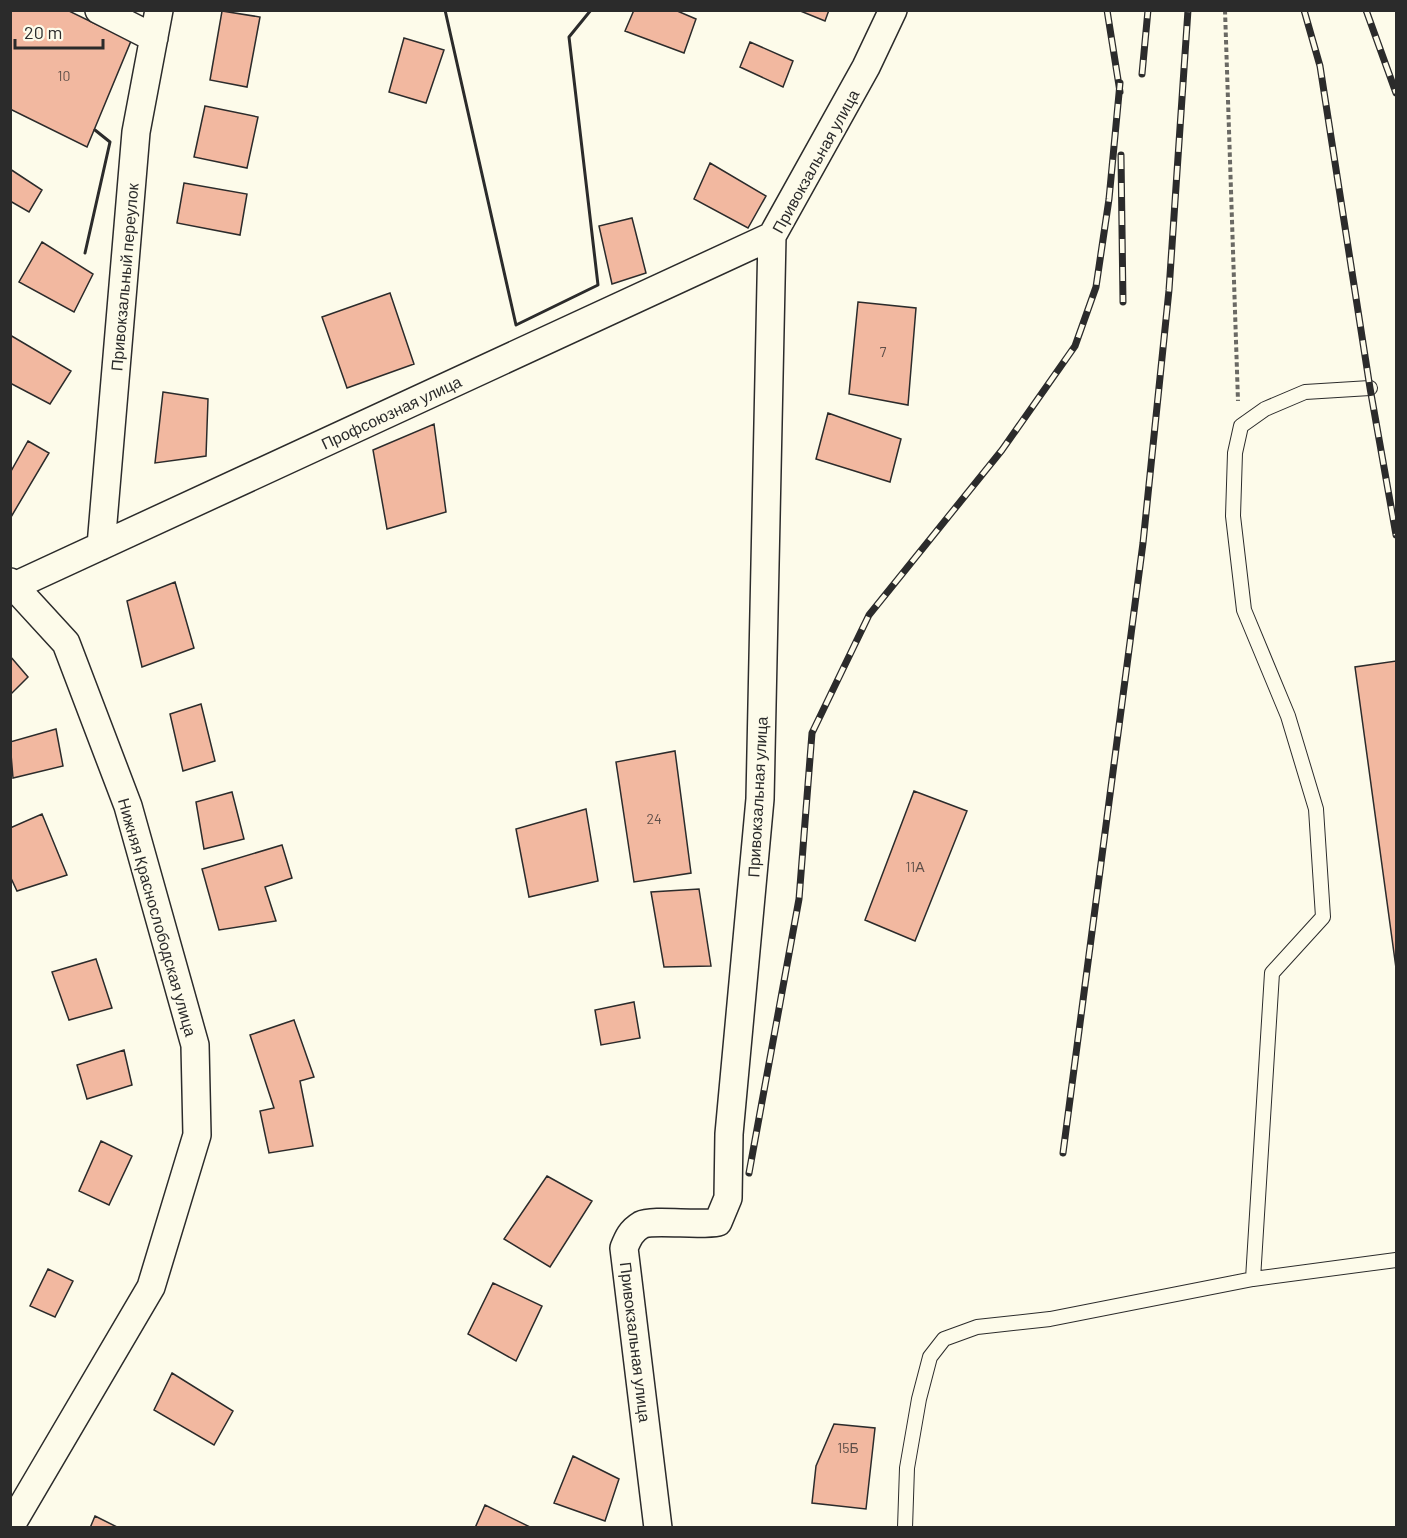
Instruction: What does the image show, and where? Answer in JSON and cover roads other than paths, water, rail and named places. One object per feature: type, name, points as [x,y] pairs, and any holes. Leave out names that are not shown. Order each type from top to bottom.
[{"type":"street","points":[[99,10],[154,38]]},
{"type":"street","name":"Привокзальный переулок","points":[[101,546],[136,132],[159,10]]},
{"type":"street","name":"Привокзальная улица","points":[[658,1527],[624,1248],[630,1234],[643,1224],[702,1225],[718,1222],[728,1198],[729,1134],[760,799],[772,236],[866,67],[893,10]]},
{"type":"street","name":"Профсоюзная улица","points":[[12,585],[772,236]]},
{"type":"street","name":"Нижняя Краснослободская улица","points":[[10,1527],[151,1287],[197,1136],[195,1045],[128,807],[66,643],[12,585]]},
{"type":"lane","points":[[1253,1279],[1272,973],[1323,917],[1316,809],[1288,716],[1244,610],[1233,516],[1235,453],[1241,426],[1265,409],[1305,392],[1370,388]]},
{"type":"lane","points":[[905,1527],[907,1468],[919,1399],[930,1357],[944,1339],[977,1327],[1050,1318],[1253,1279],[1396,1260]]},
{"type":"railway","points":[[1107,10],[1120,92]]},
{"type":"railway","points":[[1142,74],[1148,10]]},
{"type":"railway","points":[[1063,1153],[1143,543],[1169,290],[1188,10]]},
{"type":"railway","points":[[1304,10],[1320,66],[1370,388],[1396,535]]},
{"type":"railway","points":[[1366,10],[1396,93]]},
{"type":"railway","points":[[749,1173],[799,899],[812,733],[869,615],[1002,450],[1075,346],[1096,287],[1109,199],[1120,83]]},
{"type":"railway","points":[[1121,155],[1123,302]]}]
